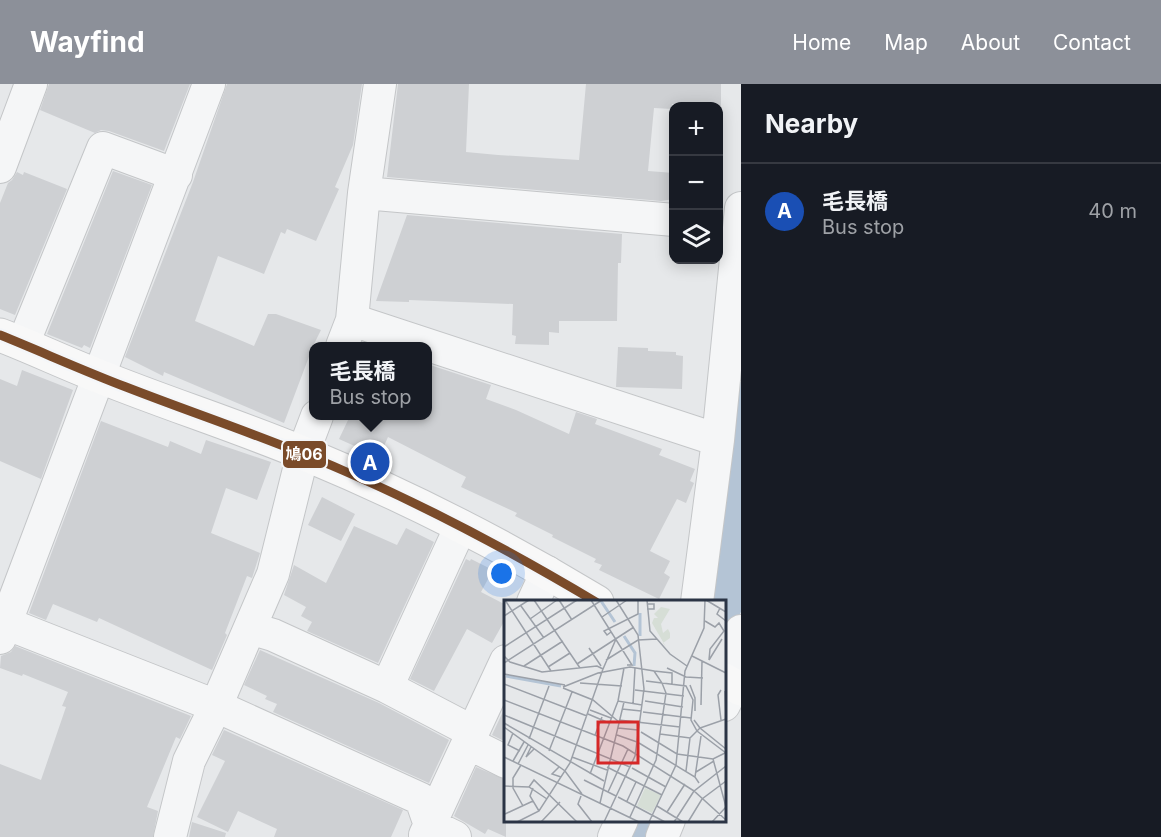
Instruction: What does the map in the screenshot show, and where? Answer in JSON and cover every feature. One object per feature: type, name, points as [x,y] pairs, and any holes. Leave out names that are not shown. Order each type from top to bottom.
[{"type":"street","points":[[0,167],[31,84]]},
{"type":"street","points":[[378,342],[347,333],[380,84]]},
{"type":"street","points":[[200,87],[176,175],[2,628],[216,706],[421,799],[437,833]]},
{"type":"street","points":[[176,175],[103,148],[12,340],[100,377],[303,453],[461,526],[594,600]]},
{"type":"street","points":[[364,193],[669,220]]},
{"type":"street","points":[[697,600],[718,440],[733,219]]},
{"type":"street","points":[[432,358],[718,440]]},
{"type":"street","points":[[170,837],[189,761],[216,706],[273,574],[303,453],[315,420]]},
{"type":"street","points":[[387,687],[461,526]]},
{"type":"street","points":[[534,600],[547,572]]},
{"type":"street","points":[[250,628],[273,635],[387,687],[504,761]]},
{"type":"street","points":[[730,688],[741,631]]},
{"type":"street","points":[[437,833],[470,738],[504,666]]},
{"type":"street","points":[[662,837],[668,822]]},
{"type":"building","points":[[49,84],[190,84],[164,151],[109,131],[101,130],[95,133],[40,110]]},
{"type":"building","points":[[227,84],[362,84],[353,145],[335,187],[339,189],[316,241],[287,229],[285,234],[281,232],[264,274],[218,256],[195,321],[254,346],[268,314],[276,314],[321,330],[315,342],[309,342],[309,357],[284,423],[164,372],[163,376],[125,357],[193,182]]},
{"type":"building","points":[[398,84],[469,84],[466,152],[579,160],[586,84],[721,84],[721,102],[669,102],[669,109],[654,108],[648,171],[669,173],[669,200],[661,201],[387,177]]},
{"type":"building","points":[[113,171],[152,185],[90,348],[84,345],[82,348],[47,334]]},
{"type":"building","points":[[17,172],[23,175],[24,172],[67,189],[15,315],[0,309],[0,203],[8,183]]},
{"type":"building","points":[[407,215],[622,234],[621,263],[618,263],[617,321],[559,321],[559,333],[549,332],[549,345],[515,344],[516,336],[512,335],[513,304],[376,301]]},
{"type":"building","points":[[618,347],[648,348],[648,351],[676,352],[676,355],[683,356],[682,389],[616,387]]},
{"type":"building","points":[[432,366],[491,385],[486,399],[569,434],[576,412],[597,419],[595,424],[662,449],[659,455],[695,469],[690,481],[694,483],[686,503],[677,499],[650,551],[670,561],[664,573],[670,577],[659,599],[599,570],[602,565],[594,562],[596,559],[515,516],[517,513],[461,487],[466,477],[388,437],[379,457],[339,439],[348,420],[432,420]]},
{"type":"building","points":[[22,370],[73,390],[41,479],[0,461],[0,379],[17,386]]},
{"type":"building","points":[[101,421],[168,447],[170,441],[201,454],[206,440],[271,462],[257,500],[226,488],[211,533],[260,553],[252,578],[247,576],[225,633],[227,635],[212,670],[99,618],[97,622],[53,604],[46,620],[29,613]]},
{"type":"building","points":[[322,497],[355,514],[341,541],[308,525]]},
{"type":"building","points":[[354,526],[397,545],[406,528],[434,542],[378,663],[307,631],[312,622],[301,616],[306,607],[284,595],[294,565],[326,583]]},
{"type":"building","points":[[466,559],[470,561],[471,559],[493,570],[481,592],[504,604],[504,622],[492,643],[467,629],[434,691],[410,679]]},
{"type":"building","points":[[15,646],[191,716],[180,739],[176,737],[147,807],[158,811],[153,837],[0,837],[0,764],[41,780],[66,707],[62,706],[68,692],[23,674],[22,676],[0,668],[1,656],[11,652]]},
{"type":"building","points":[[260,650],[379,703],[449,740],[429,783],[273,712],[277,704],[265,699],[267,696],[244,685]]},
{"type":"building","points":[[504,709],[504,741],[492,735]]},
{"type":"building","points":[[224,730],[403,810],[391,837],[274,837],[277,829],[238,811],[228,832],[197,817],[225,761],[212,755]]},
{"type":"building","points":[[476,767],[504,779],[506,837],[488,829],[485,834],[454,816]]},
{"type":"building","points":[[192,822],[226,833],[225,837],[189,837]]},
{"type":"waterway","points":[[718,600],[741,407]]},
{"type":"waterway","points":[[640,837],[646,822]]},
{"type":"transit line","name":"鳩06","points":[[0,335],[110,381],[342,470],[471,532],[593,600]]},
{"type":"place","name":"毛長橋","points":[[370,462]]}]
